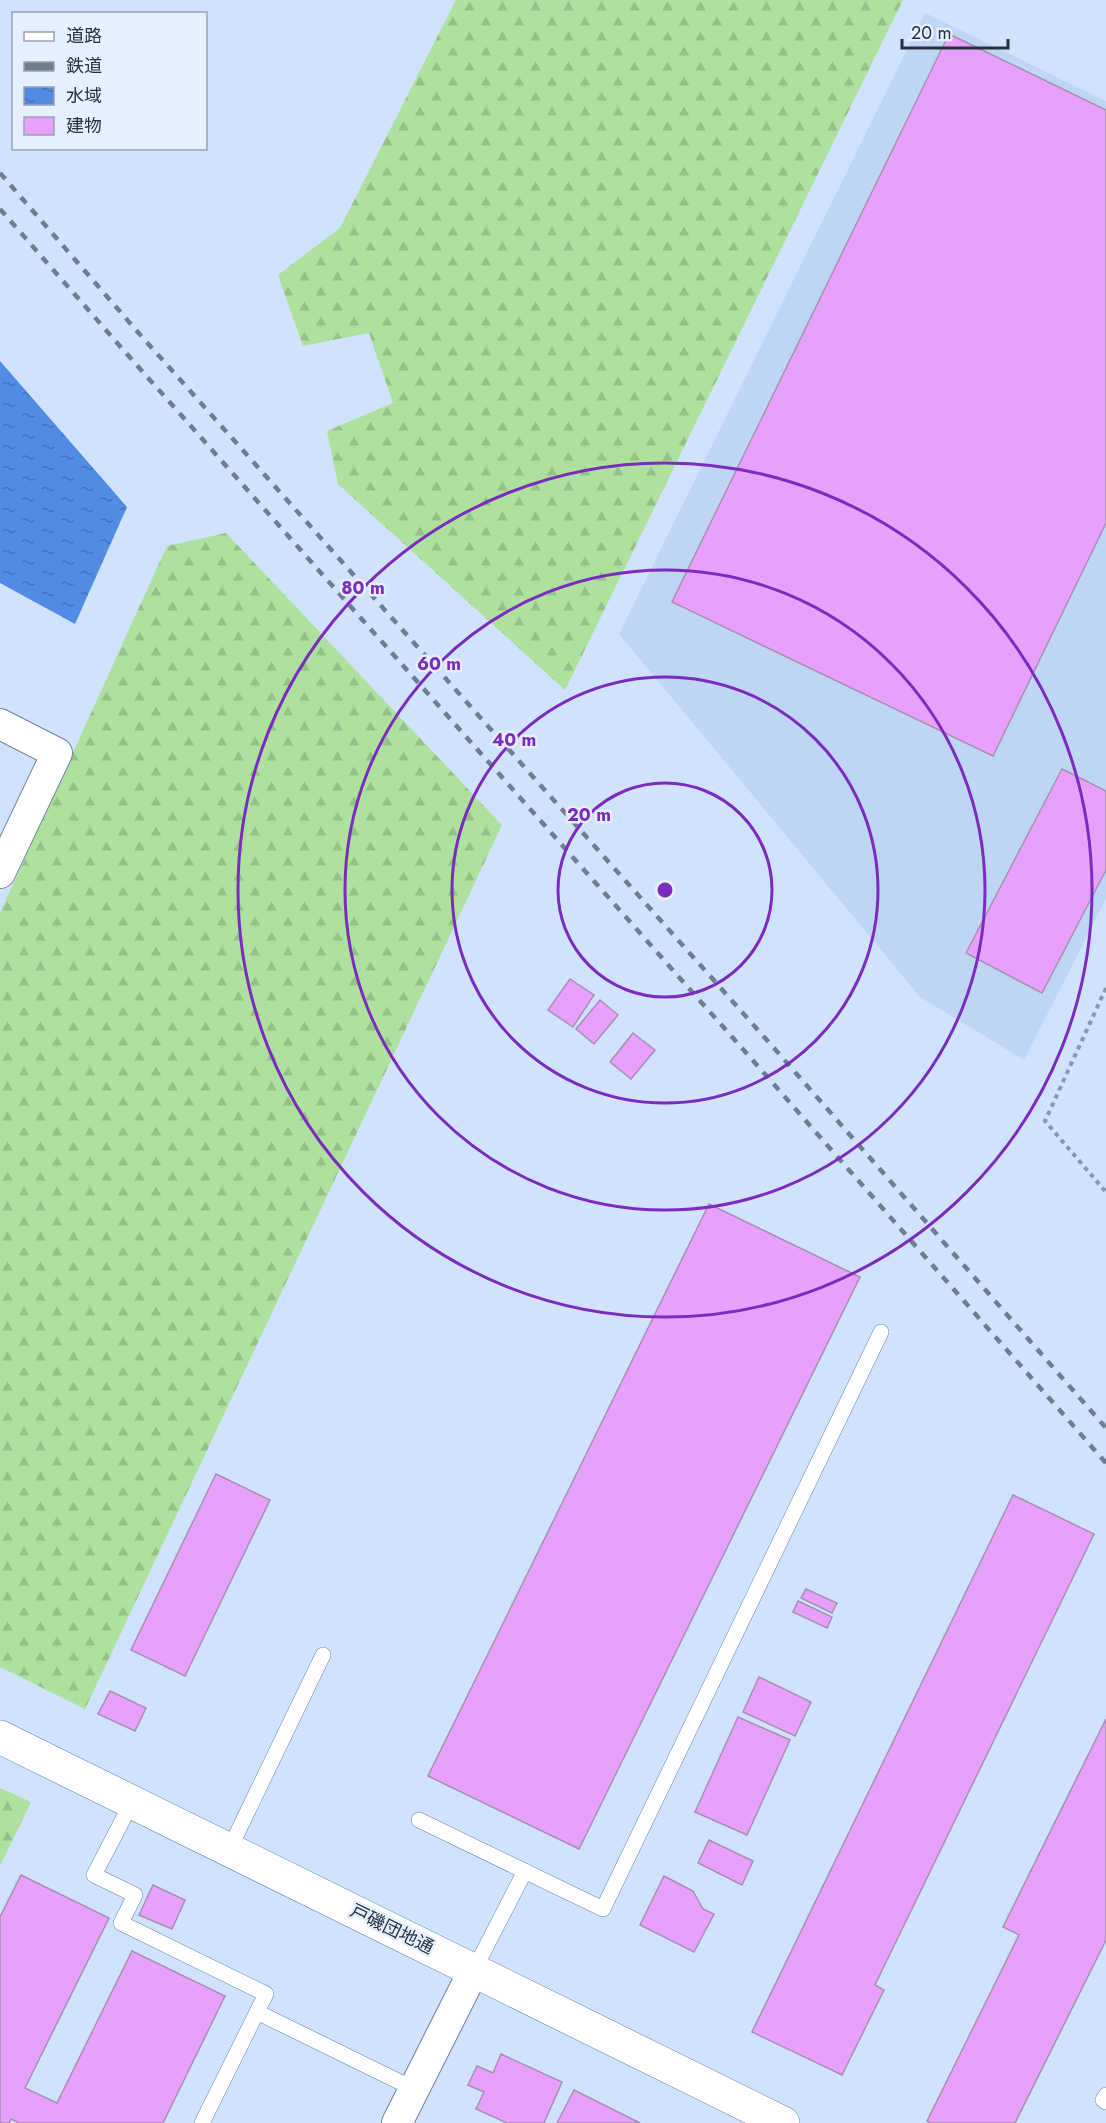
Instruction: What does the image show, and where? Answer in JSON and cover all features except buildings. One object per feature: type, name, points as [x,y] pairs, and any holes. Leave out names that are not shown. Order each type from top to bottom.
[{"type":"street","points":[[0,724],[57,753],[0,873]]},
{"type":"street","name":"戸磯団地通","points":[[0,1737],[783,2123]]},
{"type":"street","points":[[397,2123],[474,1970]]},
{"type":"lane","points":[[419,1820],[603,1908],[881,1332]]},
{"type":"lane","points":[[229,1850],[323,1655]]},
{"type":"lane","points":[[132,1802],[94,1875],[135,1896],[121,1923],[266,1994],[202,2123]]},
{"type":"lane","points":[[474,1970],[525,1871]]},
{"type":"lane","points":[[257,2012],[414,2089]]},
{"type":"lane","points":[[1106,2095],[1103,2100],[1106,2102]]},
{"type":"path","points":[[1106,988],[1045,1121],[1106,1192]]},
{"type":"shaded area","points":[[925,13],[1106,101],[1106,899],[1024,1060],[920,997],[619,634]]},
{"type":"green space","points":[[456,0],[903,0],[565,690],[338,484],[327,431],[393,403],[369,333],[303,346],[278,275],[340,228]]},
{"type":"green space","points":[[226,533],[502,825],[85,1709],[0,1667],[0,913],[167,546]]},
{"type":"green space","points":[[0,1788],[31,1802],[0,1866]]},
{"type":"water","points":[[0,361],[127,507],[75,624],[0,583]]},
{"type":"railway","points":[[0,173],[136,330],[774,1048],[1106,1428]]},
{"type":"railway","points":[[0,209],[1106,1463]]}]
